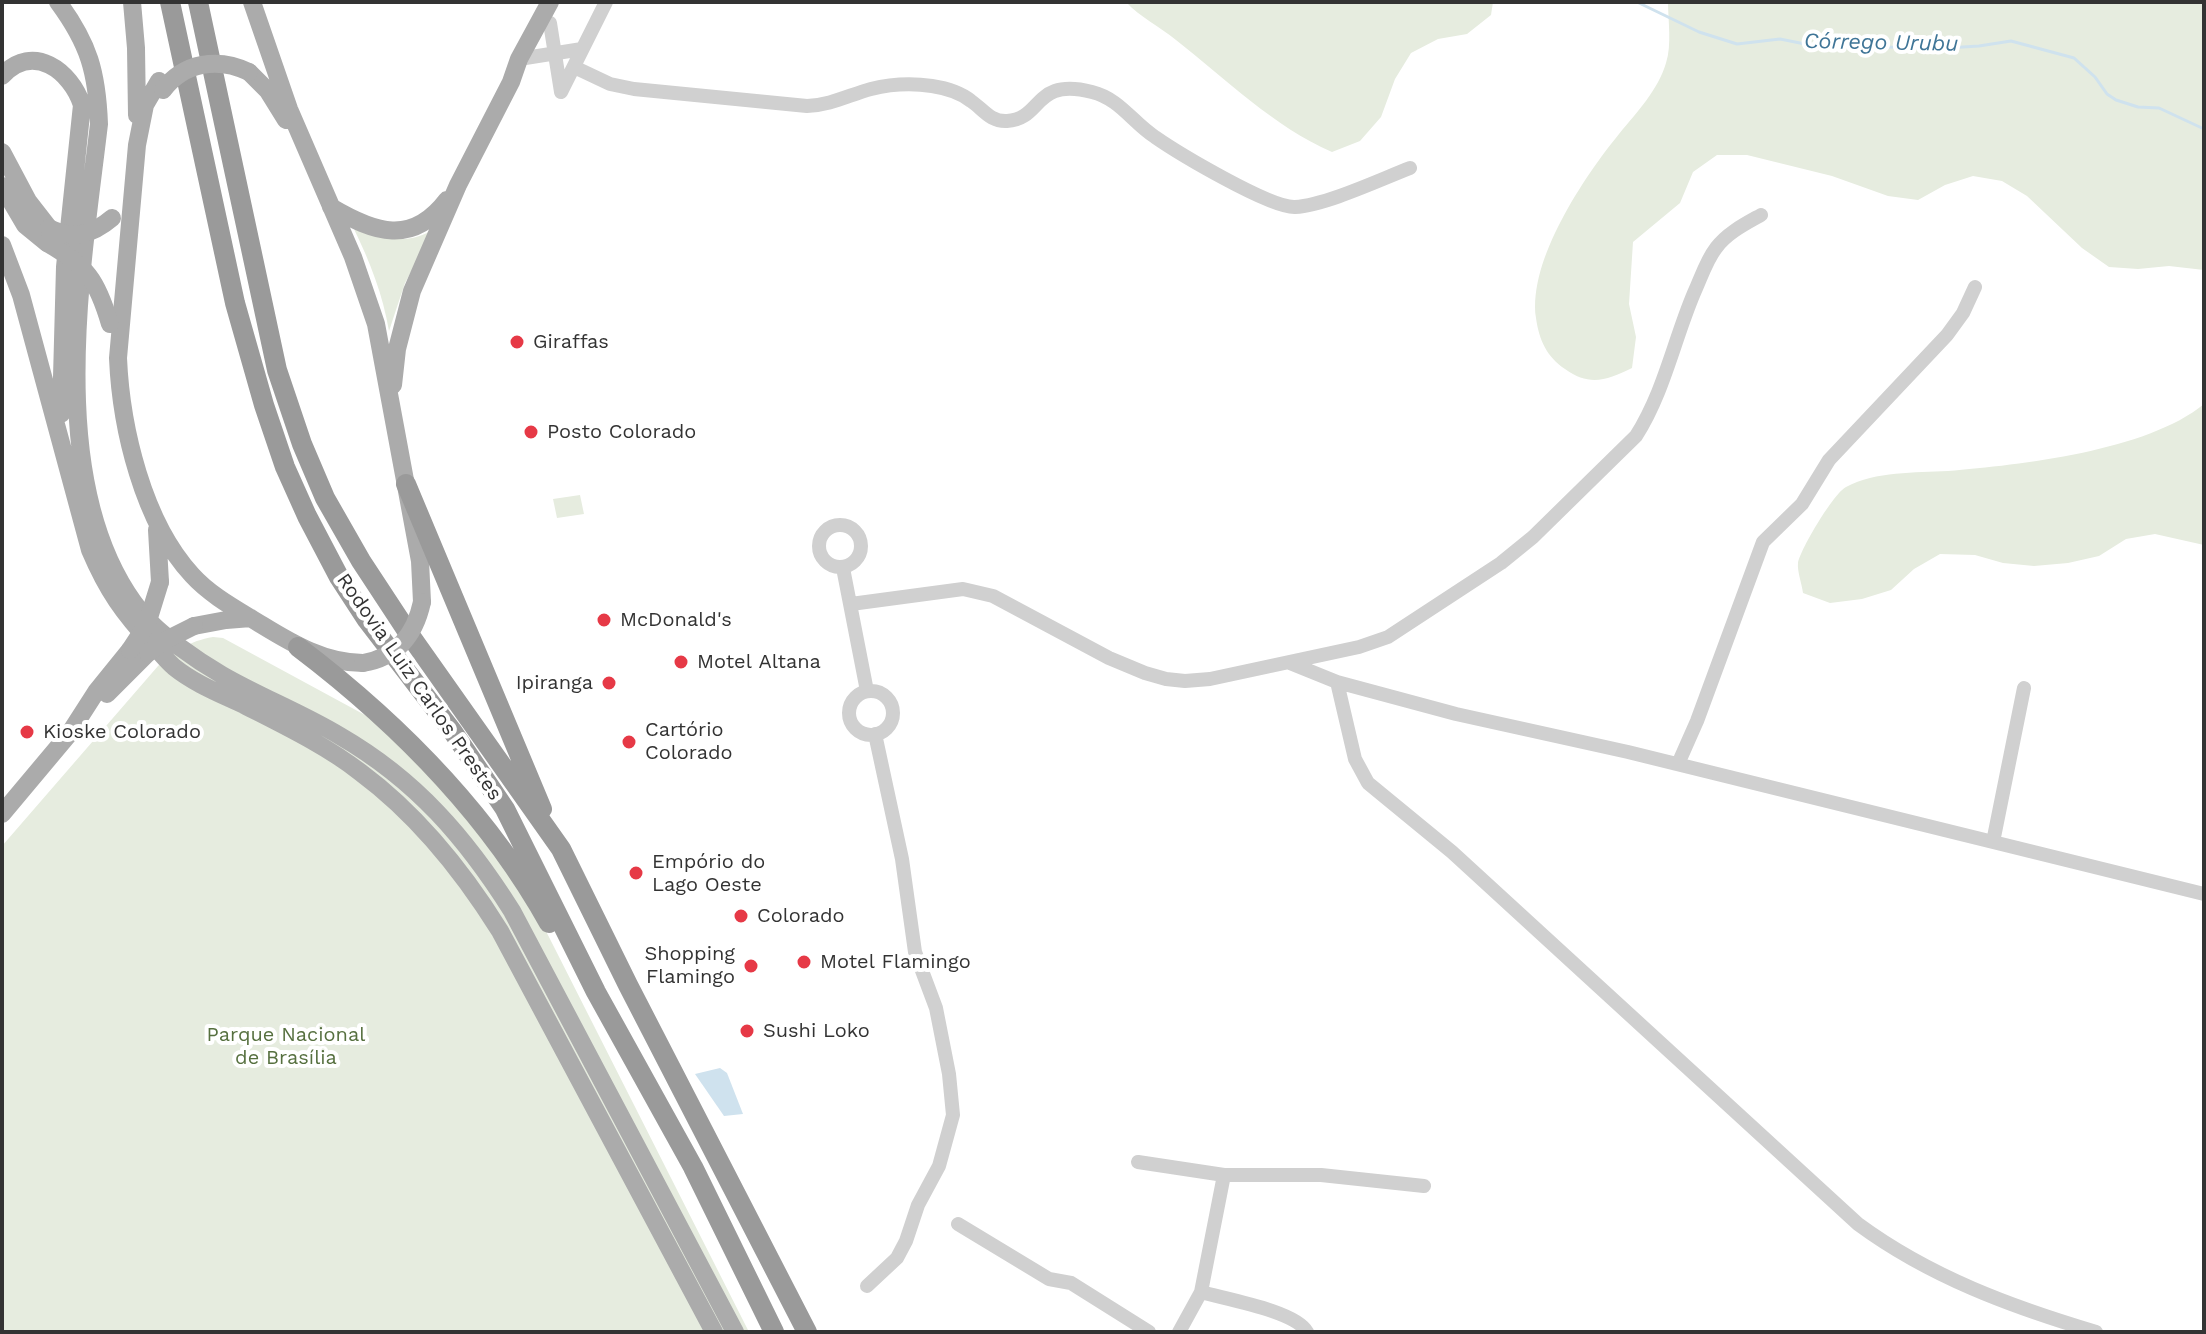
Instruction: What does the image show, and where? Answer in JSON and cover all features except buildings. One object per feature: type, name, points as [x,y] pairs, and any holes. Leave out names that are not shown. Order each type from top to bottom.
[{"type":"highway","name":"Rodovia Luiz Carlos Prestes","points":[[170,2],[235,303],[285,467],[339,577],[367,620],[453,732],[505,809],[596,992]]},
{"type":"highway","name":"Rodovia Luiz Carlos Prestes","points":[[198,2],[277,370],[302,444],[325,498],[361,561],[552,835]]},
{"type":"highway","points":[[406,484],[552,835],[807,1332]]},
{"type":"highway","points":[[298,647],[377,712],[468,806],[511,860],[559,941],[596,992],[693,1167],[774,1332]]},
{"type":"main road","points":[[58,2],[79,30],[97,86],[99,124],[75,349],[78,438],[99,532],[122,586],[142,615],[193,657],[341,736],[421,796],[456,831],[512,911],[735,1332]]},
{"type":"main road","points":[[132,2],[137,62],[137,145]]},
{"type":"main road","points":[[156,524],[193,576],[209,591],[298,647],[340,661],[384,657],[402,645],[415,629],[420,561],[376,324],[353,257],[289,109],[252,2]]},
{"type":"main road","points":[[391,404],[404,316],[416,282],[458,185],[550,2]]},
{"type":"main road","points":[[524,59],[561,2]]},
{"type":"main road","points":[[118,358],[122,203],[134,173],[145,105],[172,69],[193,59],[219,56],[247,67],[272,85],[289,109]]},
{"type":"main road","points":[[2,76],[13,66],[34,61],[46,63],[57,67],[77,88],[82,105],[65,267],[61,438]]},
{"type":"main road","points":[[247,67],[268,91],[308,157]]},
{"type":"main road","points":[[48,236],[60,233],[83,235],[121,221],[141,192],[153,114],[161,86]]},
{"type":"main road","points":[[2,152],[48,236]]},
{"type":"main road","points":[[331,207],[359,224],[400,231],[424,224],[458,185]]},
{"type":"main road","points":[[2,186],[25,225],[48,236],[93,279],[110,324],[137,464],[156,524],[160,582],[133,658]]},
{"type":"main road","points":[[2,245],[21,295],[90,550],[103,580],[123,612],[174,667],[202,685],[321,746],[360,772],[445,851],[500,931],[714,1332]]},
{"type":"main road","points":[[137,464],[178,548],[202,575],[228,595],[299,638],[336,655],[361,660]]},
{"type":"main road","points":[[2,814],[86,711],[96,692],[133,658],[194,626],[251,618]]},
{"type":"street","points":[[550,23],[561,92],[606,2]]},
{"type":"street","points":[[524,59],[582,49]]},
{"type":"street","points":[[574,67],[610,84],[634,89],[807,106],[824,105],[871,89],[929,85],[959,93],[988,116],[1002,121],[1019,119],[1050,91],[1071,88],[1089,91],[1113,99],[1151,135],[1168,146],[1268,200],[1292,207],[1326,199],[1410,168]]},
{"type":"street","points":[[851,604],[963,589],[979,591],[1109,658],[1145,673],[1185,681],[1210,679],[1377,642],[1501,563],[1533,537],[1621,453],[1648,417],[1686,312],[1714,250],[1740,227],[1761,215]]},
{"type":"street","points":[[1678,764],[1763,542],[1802,504],[1829,460],[1947,335],[1963,313],[1975,287]]},
{"type":"street","points":[[843,568],[867,691]]},
{"type":"street","points":[[1290,662],[1337,682],[1456,714],[1678,764],[2204,894]]},
{"type":"street","points":[[1337,682],[1355,759],[1368,783],[1452,852],[1858,1224],[1892,1248],[1995,1299],[2096,1332]]},
{"type":"street","points":[[1993,842],[2024,688]]},
{"type":"street","points":[[867,691],[884,694],[893,709],[889,725],[875,734],[859,731],[849,717],[853,700],[867,691]]},
{"type":"street","points":[[867,1286],[885,1272],[906,1241],[918,1205],[939,1166],[953,1115],[949,1074],[936,1008],[915,952],[902,859],[875,734]]},
{"type":"street","points":[[1138,1162],[1224,1175],[1321,1175],[1424,1186]]},
{"type":"street","points":[[1179,1332],[1201,1292],[1224,1175]]},
{"type":"street","points":[[958,1224],[1049,1279],[1071,1283],[1149,1332]]},
{"type":"street","points":[[1201,1292],[1290,1317],[1304,1325],[1307,1332]]},
{"type":"green space","points":[[1126,2],[1493,2],[1491,15],[1467,34],[1438,39],[1411,53],[1395,79],[1381,117],[1360,141],[1332,152],[1270,116]]},
{"type":"green space","points":[[1668,2],[2204,2],[2204,270],[2169,266],[2138,269],[2109,267],[2082,248],[2027,196],[2002,181],[1973,176],[1945,185],[1918,200],[1888,196],[1832,176],[1747,155],[1717,155],[1693,172],[1680,203],[1633,242],[1629,304],[1636,337],[1632,368],[1598,380],[1574,375],[1553,359],[1539,334],[1536,295],[1541,271],[1561,220],[1575,196],[1658,82],[1669,48]]},
{"type":"green space","points":[[434,228],[405,283],[389,331],[375,279],[354,229],[373,236],[406,239]]},
{"type":"green space","points":[[2204,404],[2204,545],[2155,534],[2126,539],[2099,556],[2034,566],[2003,563],[1975,555],[1940,554],[1914,569],[1891,590],[1862,599],[1830,603],[1803,593],[1798,566],[1800,556],[1826,510],[1846,487],[1883,475],[2010,465],[2082,453],[2150,433],[2180,420]]},
{"type":"green space","points":[[580,495],[584,514],[557,518],[553,499]]},
{"type":"green space","name":"Parque Nacional de Brasília","points":[[213,637],[223,638],[400,734],[513,866],[749,1332],[2,1332],[2,846],[158,666],[183,647]]},
{"type":"water","points":[[720,1068],[727,1073],[743,1114],[724,1116],[695,1074]]},
{"type":"waterway","name":"Córrego Urubu","points":[[1637,2],[1699,32],[1737,44],[1780,39],[1820,47],[1848,41],[1931,49],[2011,41],[2074,58],[2116,100],[2138,107],[2159,108],[2204,129]]},
{"type":"place","name":"Giraffas","points":[[517,342]]},
{"type":"place","name":"Posto Colorado","points":[[531,432]]},
{"type":"place","name":"McDonald's","points":[[604,620]]},
{"type":"place","name":"Motel Altana","points":[[681,662]]},
{"type":"place","name":"Ipiranga","points":[[609,683]]},
{"type":"place","name":"Kioske Colorado","points":[[27,732]]},
{"type":"place","name":"Cartório Colorado","points":[[629,742]]},
{"type":"place","name":"Empório do Lago Oeste","points":[[636,873]]},
{"type":"place","name":"Colorado","points":[[741,916]]},
{"type":"place","name":"Motel Flamingo","points":[[804,962]]},
{"type":"place","name":"Shopping Flamingo","points":[[751,966]]},
{"type":"place","name":"Sushi Loko","points":[[747,1031]]}]
